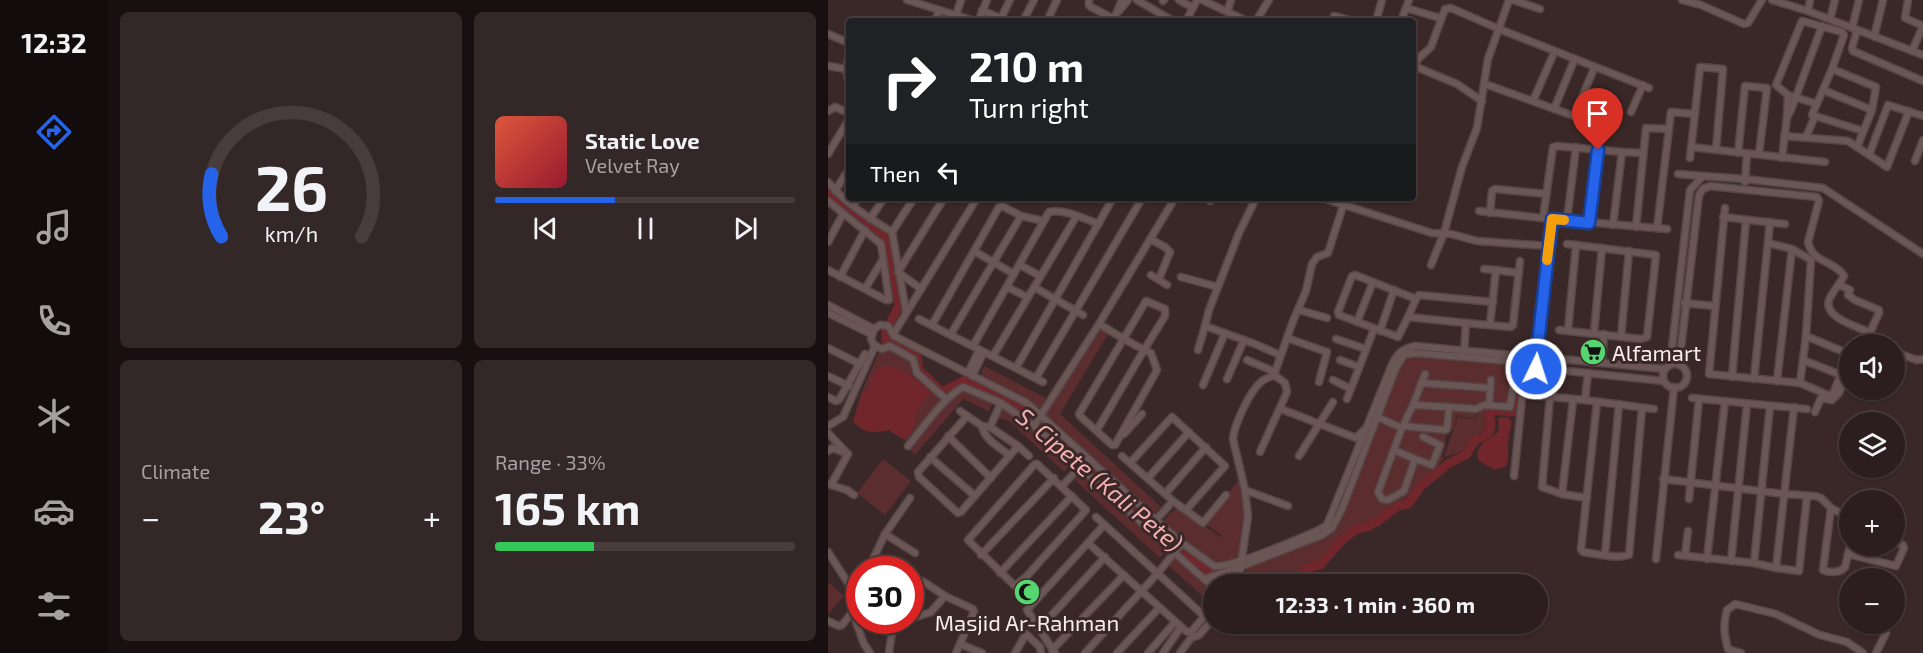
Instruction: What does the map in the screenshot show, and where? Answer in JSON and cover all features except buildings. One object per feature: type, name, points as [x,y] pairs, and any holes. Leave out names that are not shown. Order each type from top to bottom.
[{"type":"street","points":[[907,0],[966,18]]},
{"type":"street","points":[[956,15],[961,0]]},
{"type":"street","points":[[987,0],[980,17],[988,18]]},
{"type":"street","points":[[997,18],[1010,0]]},
{"type":"street","points":[[1025,18],[1034,0]]},
{"type":"street","points":[[1048,18],[1057,0]]},
{"type":"street","points":[[1089,0],[1091,7],[1112,18]]},
{"type":"street","points":[[1116,18],[1122,0]]},
{"type":"street","points":[[1118,12],[1128,0]]},
{"type":"street","points":[[1137,0],[1168,18]]},
{"type":"street","points":[[1179,0],[1193,8]]},
{"type":"street","points":[[1188,18],[1197,0]]},
{"type":"street","points":[[1202,0],[1240,18]]},
{"type":"street","points":[[1227,12],[1231,0]]},
{"type":"street","points":[[1258,18],[1269,0]]},
{"type":"street","points":[[1377,18],[1382,0]]},
{"type":"street","points":[[1402,18],[1409,0]]},
{"type":"street","points":[[1431,265],[1444,233],[1462,167],[1477,128],[1488,59],[1511,0],[1540,9]]},
{"type":"street","points":[[1682,0],[1701,5],[1744,24],[1748,23],[1762,0]]},
{"type":"street","points":[[1772,0],[1788,3],[1923,55]]},
{"type":"street","points":[[1808,11],[1810,0]]},
{"type":"street","points":[[1830,19],[1834,0]]},
{"type":"street","points":[[1859,0],[1853,51],[1923,81]]},
{"type":"street","points":[[1874,37],[1883,0]]},
{"type":"street","points":[[1908,0],[1905,18],[1923,26],[1912,51]]},
{"type":"street","points":[[1406,8],[1440,18]]},
{"type":"street","points":[[1416,62],[1419,56],[1431,47],[1440,18],[1445,9],[1451,8],[1646,86],[1631,112]]},
{"type":"street","points":[[936,18],[939,10]]},
{"type":"street","points":[[1335,16],[1342,18]]},
{"type":"street","points":[[1817,104],[1788,95],[1776,83],[1800,22],[1804,21],[1842,32],[1844,35],[1832,69],[1817,104],[1812,115],[1863,131]]},
{"type":"street","points":[[1787,117],[1822,26]]},
{"type":"street","points":[[828,34],[846,42]]},
{"type":"street","points":[[1533,101],[1552,55]]},
{"type":"street","points":[[1554,109],[1572,63]]},
{"type":"street","points":[[828,66],[846,69]]},
{"type":"street","points":[[1416,68],[1456,84],[1482,101]]},
{"type":"street","points":[[1690,158],[1700,68],[1723,69],[1716,150]]},
{"type":"street","points":[[1832,69],[1876,87],[1872,110],[1857,147]]},
{"type":"street","points":[[1485,84],[1574,116],[1593,71]]},
{"type":"street","points":[[1738,153],[1745,86],[1767,88],[1759,154]]},
{"type":"street","points":[[1823,90],[1872,110]]},
{"type":"street","points":[[1782,158],[1788,95]]},
{"type":"street","points":[[1869,155],[1888,105],[1923,116]]},
{"type":"street","points":[[828,111],[835,108],[846,111]]},
{"type":"street","points":[[1784,136],[1848,141],[1888,167],[1909,111]]},
{"type":"street","points":[[1657,228],[1671,112],[1695,114]]},
{"type":"street","points":[[1806,137],[1815,116]]},
{"type":"street","points":[[828,154],[846,124]]},
{"type":"street","points":[[1636,227],[1646,128],[1668,129]]},
{"type":"street","points":[[1915,161],[1923,140]]},
{"type":"street","points":[[1544,218],[1553,147],[1643,153]]},
{"type":"street","points":[[1568,220],[1576,147]]},
{"type":"street","points":[[1691,147],[1825,162]]},
{"type":"street","points":[[1589,223],[1598,150]]},
{"type":"street","points":[[1613,225],[1622,152]]},
{"type":"street","points":[[1745,183],[1747,154]]},
{"type":"street","points":[[835,191],[846,173]]},
{"type":"street","points":[[1678,174],[1704,176],[1819,198],[1808,242],[1809,248],[1820,260],[1843,274],[1840,285],[1829,301],[1829,309],[1833,315],[1871,333],[1879,310],[1855,300],[1848,295],[1850,290],[1840,285]]},
{"type":"street","points":[[1691,174],[1681,302],[1679,365],[1685,371],[1686,377],[1682,385],[1674,387],[1668,385],[1663,375],[1668,367],[1681,302],[1699,195],[1703,189],[1710,186],[1745,183],[1823,188],[1923,254]]},
{"type":"street","points":[[1690,190],[1704,176]]},
{"type":"street","points":[[828,182],[846,200]]},
{"type":"street","points":[[1490,213],[1494,189],[1547,194]]},
{"type":"street","points":[[828,201],[881,244],[889,300],[828,270]]},
{"type":"street","points":[[847,201],[892,232]]},
{"type":"street","points":[[853,206],[856,201]]},
{"type":"street","points":[[870,219],[882,201]]},
{"type":"street","points":[[906,311],[892,232],[912,201]]},
{"type":"street","points":[[898,272],[942,201]]},
{"type":"street","points":[[890,329],[921,289],[975,201]]},
{"type":"street","points":[[1016,368],[1111,201]]},
{"type":"street","points":[[1036,378],[1141,201]]},
{"type":"street","points":[[1035,425],[1173,201]]},
{"type":"street","points":[[1198,350],[1209,310],[1239,232],[1254,201]]},
{"type":"street","points":[[1239,574],[1248,525],[1245,490],[1233,439],[1234,431],[1250,396],[1261,382],[1275,373],[1299,310],[1315,258],[1328,253],[1341,202],[1432,233],[1444,233],[1477,241],[1549,246]]},
{"type":"street","points":[[932,325],[999,207],[1002,206],[1021,216],[1044,221]]},
{"type":"street","points":[[1725,208],[1709,373],[1800,383],[1830,395],[1833,394],[1839,380]]},
{"type":"street","points":[[1479,211],[1667,229]]},
{"type":"street","points":[[970,375],[1007,287],[1049,212],[1065,212],[1099,224]]},
{"type":"street","points":[[828,242],[843,214]]},
{"type":"street","points":[[951,334],[1021,216]]},
{"type":"street","points":[[993,357],[1076,217]]},
{"type":"street","points":[[1724,217],[1785,224]]},
{"type":"street","points":[[1538,368],[1541,363],[1538,355],[1552,219]]},
{"type":"street","points":[[1732,377],[1746,220]]},
{"type":"street","points":[[1754,379],[1770,222]]},
{"type":"street","points":[[840,276],[865,230]]},
{"type":"street","points":[[1150,239],[1170,252],[1159,279]]},
{"type":"street","points":[[1768,243],[1792,249],[1811,260],[1800,383]]},
{"type":"street","points":[[1559,330],[1641,339],[1647,337],[1656,258],[1653,254],[1567,244]]},
{"type":"street","points":[[1569,330],[1576,245]]},
{"type":"street","points":[[1594,333],[1602,248]]},
{"type":"street","points":[[1777,381],[1792,249]]},
{"type":"street","points":[[974,251],[1014,274]]},
{"type":"street","points":[[1621,337],[1629,251]]},
{"type":"street","points":[[865,289],[883,258]]},
{"type":"street","points":[[1408,317],[1512,327],[1520,261]]},
{"type":"street","points":[[1020,265],[1040,276]]},
{"type":"street","points":[[1484,269],[1519,273]]},
{"type":"street","points":[[1490,324],[1496,270]]},
{"type":"street","points":[[898,272],[921,289]]},
{"type":"street","points":[[1151,275],[1167,285]]},
{"type":"street","points":[[1416,299],[1356,275],[1352,276],[1338,312],[1339,315],[1377,330],[1400,336],[1419,295],[1492,302]]},
{"type":"street","points":[[1181,277],[1218,287]]},
{"type":"street","points":[[1357,322],[1373,282]]},
{"type":"street","points":[[1007,287],[1027,297]]},
{"type":"street","points":[[1034,287],[1083,315]]},
{"type":"street","points":[[1347,399],[1366,349],[1394,291]]},
{"type":"street","points":[[1096,430],[1165,316],[1165,309],[1146,301],[1079,414],[1096,430],[1112,445],[1142,414]]},
{"type":"street","points":[[1681,302],[1714,306]]},
{"type":"street","points":[[828,305],[872,332]]},
{"type":"street","points":[[1299,310],[1327,318]]},
{"type":"street","points":[[828,313],[872,332]]},
{"type":"street","points":[[919,319],[1043,382]]},
{"type":"street","points":[[1464,353],[1466,322]]},
{"type":"street","points":[[1099,324],[1151,353],[1156,370],[1116,442]]},
{"type":"street","points":[[946,399],[917,374],[910,356],[890,346],[877,347],[871,340],[872,332],[880,325],[890,329],[894,336],[1027,403],[1156,520],[1204,574]]},
{"type":"street","points":[[1205,326],[1280,355]]},
{"type":"street","points":[[1203,385],[1225,333]]},
{"type":"street","points":[[1602,362],[1604,334]]},
{"type":"street","points":[[1806,336],[1839,349]]},
{"type":"street","points":[[1287,338],[1327,352],[1319,382]]},
{"type":"street","points":[[1336,339],[1366,349]]},
{"type":"street","points":[[1227,379],[1244,340]]},
{"type":"street","points":[[1217,574],[1327,525],[1336,514],[1375,416],[1394,358],[1403,349],[1415,346],[1522,359]]},
{"type":"street","points":[[828,426],[843,417],[877,347]]},
{"type":"street","points":[[828,348],[860,364]]},
{"type":"street","points":[[1522,359],[1529,351],[1538,355],[1602,362],[1668,367],[1679,365]]},
{"type":"street","points":[[828,397],[838,401],[849,386],[865,354]]},
{"type":"street","points":[[1905,356],[1917,360],[1923,359]]},
{"type":"street","points":[[1514,476],[1525,369],[1522,359]]},
{"type":"street","points":[[1247,360],[1275,373],[1287,387],[1286,397],[1260,452]]},
{"type":"street","points":[[1340,360],[1359,367]]},
{"type":"street","points":[[1803,360],[1839,374]]},
{"type":"street","points":[[1525,369],[1530,371],[1538,368],[1664,381]]},
{"type":"street","points":[[1585,400],[1588,373]]},
{"type":"street","points":[[1415,459],[1404,491],[1389,500],[1382,499],[1378,492],[1425,374]]},
{"type":"street","points":[[828,376],[849,386]]},
{"type":"street","points":[[1333,380],[1351,389]]},
{"type":"street","points":[[1489,405],[1491,380]]},
{"type":"street","points":[[1413,405],[1472,410],[1482,405],[1510,407],[1514,382]]},
{"type":"street","points":[[1421,383],[1490,388]]},
{"type":"street","points":[[908,446],[946,399],[965,387],[1001,404],[1035,425],[1080,467],[1179,547],[1216,567],[1240,564]]},
{"type":"street","points":[[1656,559],[1674,387]]},
{"type":"street","points":[[1815,412],[1821,398],[1832,400],[1839,392]]},
{"type":"street","points":[[1541,396],[1654,409]]},
{"type":"street","points":[[1550,397],[1541,486],[1562,494],[1587,498]]},
{"type":"street","points":[[1689,499],[1696,399],[1807,409]]},
{"type":"street","points":[[1562,494],[1573,400]]},
{"type":"street","points":[[1707,559],[1725,401]]},
{"type":"street","points":[[1299,456],[1332,402]]},
{"type":"street","points":[[1597,402],[1581,549],[1583,552],[1605,555],[1624,557],[1629,555],[1642,408]]},
{"type":"street","points":[[990,427],[1001,404]]},
{"type":"street","points":[[1605,555],[1619,404]]},
{"type":"street","points":[[1731,561],[1747,404]]},
{"type":"street","points":[[1754,563],[1770,406]]},
{"type":"street","points":[[1375,416],[1402,427],[1446,430],[1449,407]]},
{"type":"street","points":[[1776,568],[1794,407]]},
{"type":"street","points":[[1281,409],[1356,438],[1375,416]]},
{"type":"street","points":[[960,411],[982,426],[990,427],[1029,456]]},
{"type":"street","points":[[967,416],[919,471],[919,477],[956,511],[961,512],[1018,446]]},
{"type":"street","points":[[1131,462],[1171,417],[1189,432],[1225,464],[1224,468],[1186,510]]},
{"type":"street","points":[[982,426],[984,434],[1009,455]]},
{"type":"street","points":[[1336,514],[1367,427]]},
{"type":"street","points":[[1148,478],[1189,432]]},
{"type":"street","points":[[828,433],[848,454]]},
{"type":"street","points":[[948,436],[991,478]]},
{"type":"street","points":[[1394,450],[1431,466],[1439,444],[1423,437]]},
{"type":"street","points":[[1166,494],[1206,447]]},
{"type":"street","points":[[828,451],[831,448],[848,454]]},
{"type":"street","points":[[848,454],[830,485],[847,490],[854,495]]},
{"type":"street","points":[[1122,456],[1173,501],[1203,523],[1226,495]]},
{"type":"street","points":[[930,457],[975,496]]},
{"type":"street","points":[[1035,464],[1054,478],[1086,508],[1078,520],[1015,586],[981,555],[968,539],[1035,464]]},
{"type":"street","points":[[1062,486],[1080,467]]},
{"type":"street","points":[[981,555],[1054,478]]},
{"type":"street","points":[[1663,479],[1821,498],[1839,512]]},
{"type":"street","points":[[1245,490],[1288,506]]},
{"type":"street","points":[[1000,573],[1072,495]]},
{"type":"street","points":[[1688,531],[1681,555],[1800,570],[1807,496]]},
{"type":"street","points":[[875,556],[885,534],[910,498]]},
{"type":"street","points":[[1156,520],[1173,501]]},
{"type":"street","points":[[1831,508],[1823,570],[1837,572],[1843,570],[1848,556]]},
{"type":"street","points":[[1088,543],[1187,632],[1191,632],[1203,618],[1203,615],[1096,517]]},
{"type":"street","points":[[1104,525],[1027,609],[1053,651],[1124,575]]},
{"type":"street","points":[[885,534],[915,553]]},
{"type":"street","points":[[1085,653],[1179,547]]},
{"type":"street","points":[[828,552],[846,580]]},
{"type":"street","points":[[1856,556],[1896,566],[1900,556]]},
{"type":"street","points":[[1039,629],[1105,557]]},
{"type":"street","points":[[924,582],[945,596],[973,609],[974,612],[956,653]]},
{"type":"street","points":[[924,614],[931,612],[945,596]]},
{"type":"street","points":[[1741,653],[1728,648],[1724,635],[1727,610],[1735,604],[1776,614],[1820,635],[1847,642],[1862,653]]},
{"type":"street","points":[[1117,653],[1159,608]]},
{"type":"street","points":[[828,621],[842,626],[846,621]]},
{"type":"street","points":[[1158,653],[1150,650],[1178,625]]},
{"type":"street","points":[[1163,653],[1178,625]]},
{"type":"street","points":[[1180,653],[1191,638],[1203,630]]},
{"type":"street","points":[[861,634],[870,653]]},
{"type":"street","points":[[889,653],[893,634]]},
{"type":"street","points":[[1015,653],[1026,634],[1040,647],[1041,653]]},
{"type":"street","points":[[1876,653],[1886,634]]},
{"type":"street","points":[[960,645],[982,653]]},
{"type":"shaded area","points":[[1098,328],[1108,334],[1060,414],[1161,507],[1155,513],[1046,416]]},
{"type":"shaded area","points":[[890,347],[909,357],[914,370],[944,399],[907,442],[889,430],[870,432],[861,429],[853,422],[861,393],[880,350]]},
{"type":"shaded area","points":[[1411,355],[1514,365],[1517,369],[1511,409],[1479,408],[1475,419],[1457,415],[1453,429],[1448,431],[1443,459],[1438,467],[1404,500],[1370,524],[1354,529],[1336,544],[1320,563],[1306,567],[1300,574],[1247,574],[1246,566],[1328,537],[1340,518],[1403,359]]},
{"type":"shaded area","points":[[885,366],[904,372],[932,393],[918,408],[913,428],[906,437],[889,430],[866,431],[853,421],[863,393],[869,389],[872,375]]},
{"type":"shaded area","points":[[984,366],[1046,398],[1040,409],[1027,399],[980,376]]},
{"type":"shaded area","points":[[964,389],[993,402],[989,411],[963,399],[915,455],[908,448],[954,396]]},
{"type":"shaded area","points":[[1003,408],[1030,425],[1071,464],[1064,472],[1009,421],[999,418]]},
{"type":"shaded area","points":[[1480,410],[1486,411],[1485,428],[1471,440],[1464,451],[1444,457],[1458,416],[1475,420]]},
{"type":"shaded area","points":[[1508,417],[1511,421],[1508,458],[1506,466],[1495,470],[1479,461],[1478,451],[1482,444],[1498,432],[1498,419]]},
{"type":"shaded area","points":[[883,459],[911,481],[885,515],[857,493]]},
{"type":"shaded area","points":[[1082,471],[1167,550],[1160,558],[1075,480]]},
{"type":"shaded area","points":[[1241,477],[1246,506],[1238,557],[1217,565],[1190,547],[1162,522],[1177,507],[1222,538],[1205,523]]},
{"type":"shaded area","points":[[1176,556],[1203,580],[1203,596],[1168,565]]},
{"type":"shaded area","points":[[828,582],[844,596],[828,614]]},
{"type":"waterway","name":"S. Cipete (Kali Pete)","points":[[828,191],[883,234],[890,256],[899,306],[886,331],[886,340],[917,357],[919,370],[942,392],[967,379],[1033,416],[1214,574]]},
{"type":"waterway","name":"S. Cipete (Kali Pete)","points":[[1302,574],[1307,568],[1320,565],[1341,541],[1355,530],[1378,521],[1398,506],[1408,504],[1421,486],[1448,464],[1467,454],[1474,441],[1490,431],[1489,410],[1514,412],[1519,369]]},
{"type":"slow traffic","points":[[1547,260],[1552,219],[1564,220]]},
{"type":"place","name":"Alfamart","points":[[1593,352]]},
{"type":"place","name":"Masjid Ar-Rahman","points":[[1027,592]]},
{"type":"route","points":[[1536,369],[1541,363],[1537,353],[1552,219],[1589,223],[1598,150]]}]
